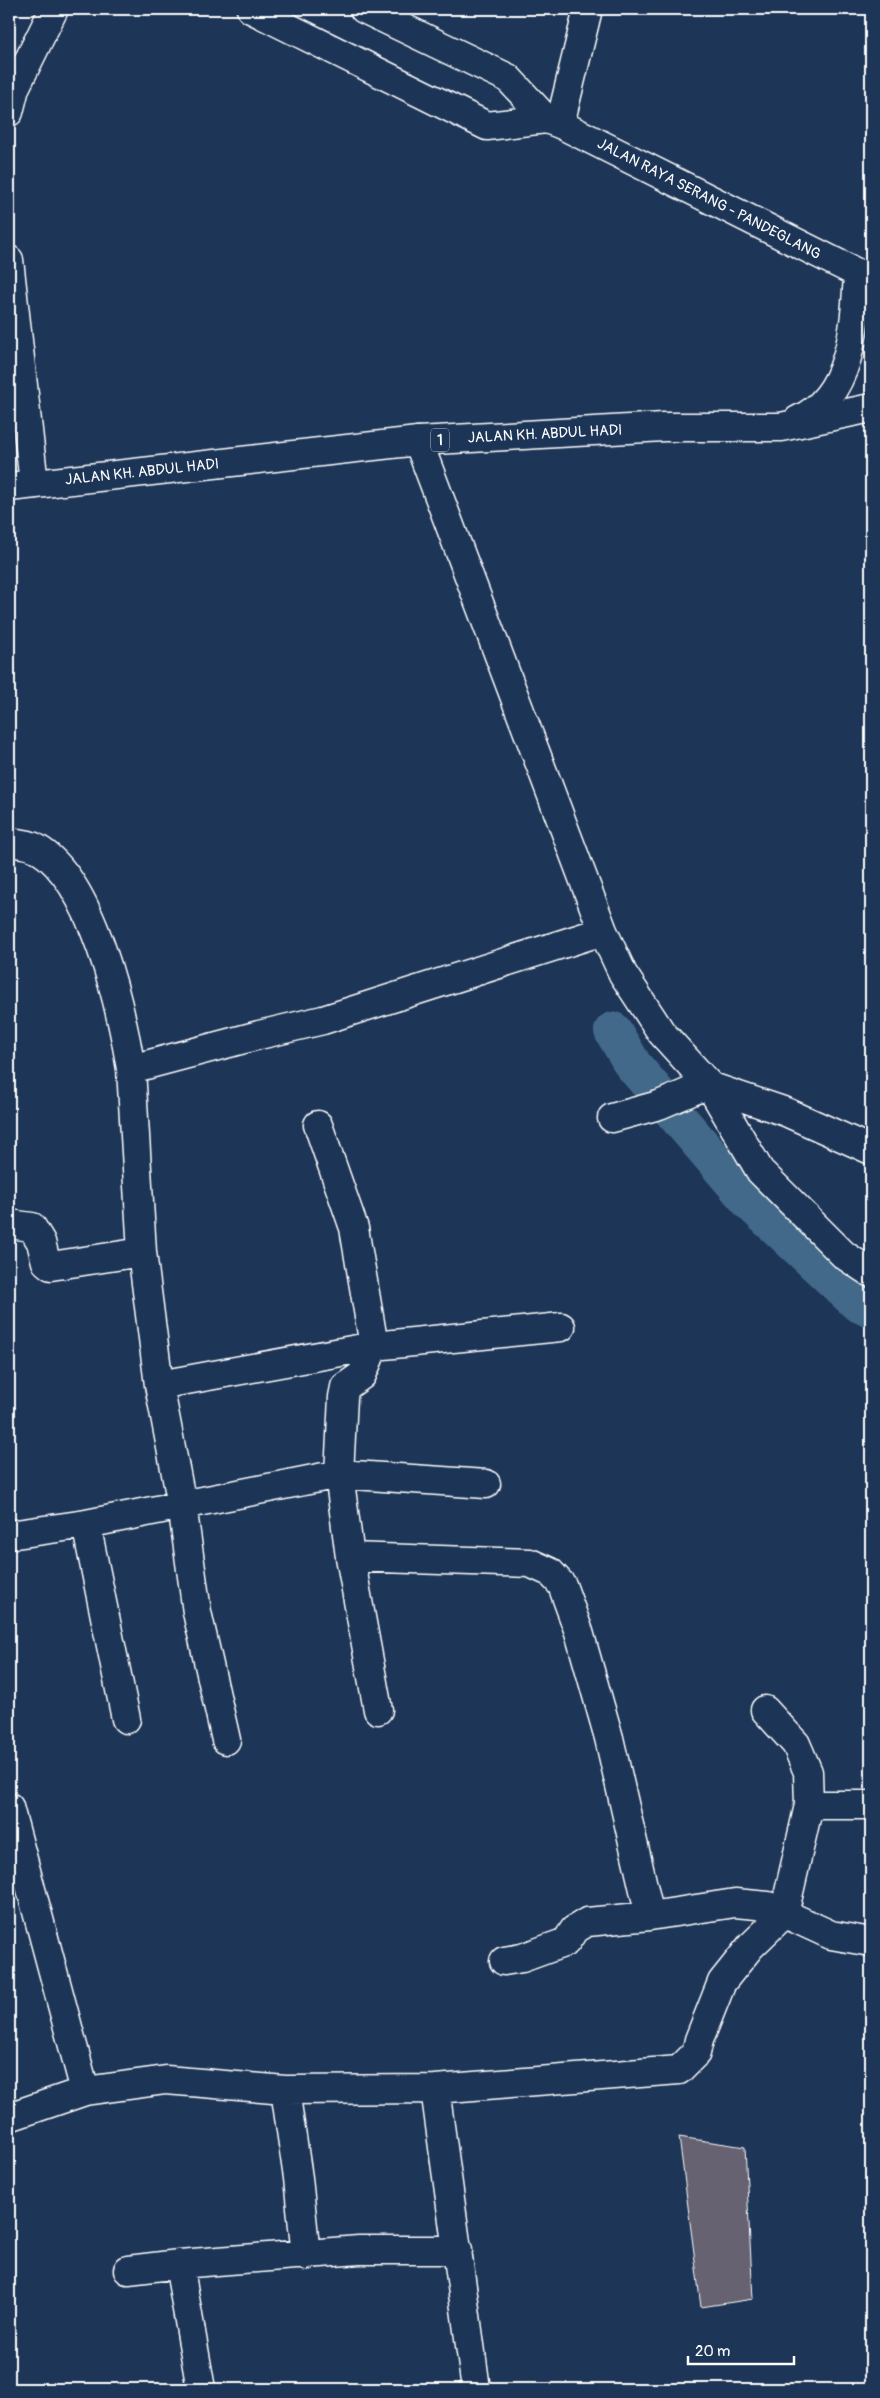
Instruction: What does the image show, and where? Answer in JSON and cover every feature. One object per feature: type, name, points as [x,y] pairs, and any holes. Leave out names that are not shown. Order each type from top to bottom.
[{"type":"main road","points":[[9,112],[15,88],[54,9]]},
{"type":"main road","points":[[252,9],[487,126],[553,122],[588,9]]},
{"type":"main road","name":"JALAN RAYA SERANG - PANDEGLANG","points":[[364,9],[508,78],[553,122],[864,277]]},
{"type":"main road","points":[[9,260],[21,485]]},
{"type":"main road","points":[[781,427],[814,412],[834,390],[845,364],[855,327],[864,277]]},
{"type":"main road","name":"JALAN KH. ABDUL HADI","points":[[21,485],[418,441],[664,427],[781,427],[871,408]]},
{"type":"main road","points":[[418,441],[603,931],[623,974],[661,1032],[707,1086],[760,1171],[844,1255],[871,1274]]},
{"type":"main road","points":[[9,842],[37,848],[52,859],[68,877],[90,921],[111,976],[131,1069],[142,1252],[159,1385],[182,1505],[197,1612],[226,1740]]},
{"type":"main road","points":[[131,1069],[259,1034],[323,1020],[603,931]]},
{"type":"main road","points":[[612,1118],[659,1105],[707,1086],[786,1112],[871,1150]]},
{"type":"main road","points":[[318,1125],[354,1228],[374,1346],[362,1374],[345,1388],[339,1474],[350,1557],[378,1710]]},
{"type":"main road","points":[[9,1224],[32,1227],[41,1242],[46,1262],[52,1266],[142,1252]]},
{"type":"main road","points":[[159,1385],[374,1346],[561,1327]]},
{"type":"main road","points":[[9,1535],[86,1524],[339,1474],[486,1484]]},
{"type":"main road","points":[[86,1524],[126,1719]]},
{"type":"main road","points":[[350,1557],[530,1563],[550,1572],[562,1586],[579,1632],[610,1738],[650,1916]]},
{"type":"main road","points":[[9,2117],[85,2091],[166,2080],[285,2090],[435,2088],[679,2070],[696,2053],[699,2040],[722,1982],[750,1947],[784,1914],[809,1805],[808,1772],[796,1744],[765,1710]]},
{"type":"main road","points":[[809,1805],[871,1806]]},
{"type":"main road","points":[[9,1807],[85,2091]]},
{"type":"main road","points":[[504,1961],[522,1958],[566,1942],[574,1930],[587,1922],[650,1916],[735,1903],[768,1906],[831,1935],[871,1942]]},
{"type":"main road","points":[[435,2088],[476,2389]]},
{"type":"main road","points":[[285,2090],[298,2178],[306,2256]]},
{"type":"main road","points":[[128,2270],[179,2264],[306,2256],[358,2250],[458,2250]]},
{"type":"main road","points":[[179,2264],[201,2389]]},
{"type":"building","points":[[679,2137],[745,2147],[753,2299],[701,2307]]},
{"type":"waterway","points":[[613,1031],[633,1065],[750,1202],[858,1303],[871,1309]]}]
